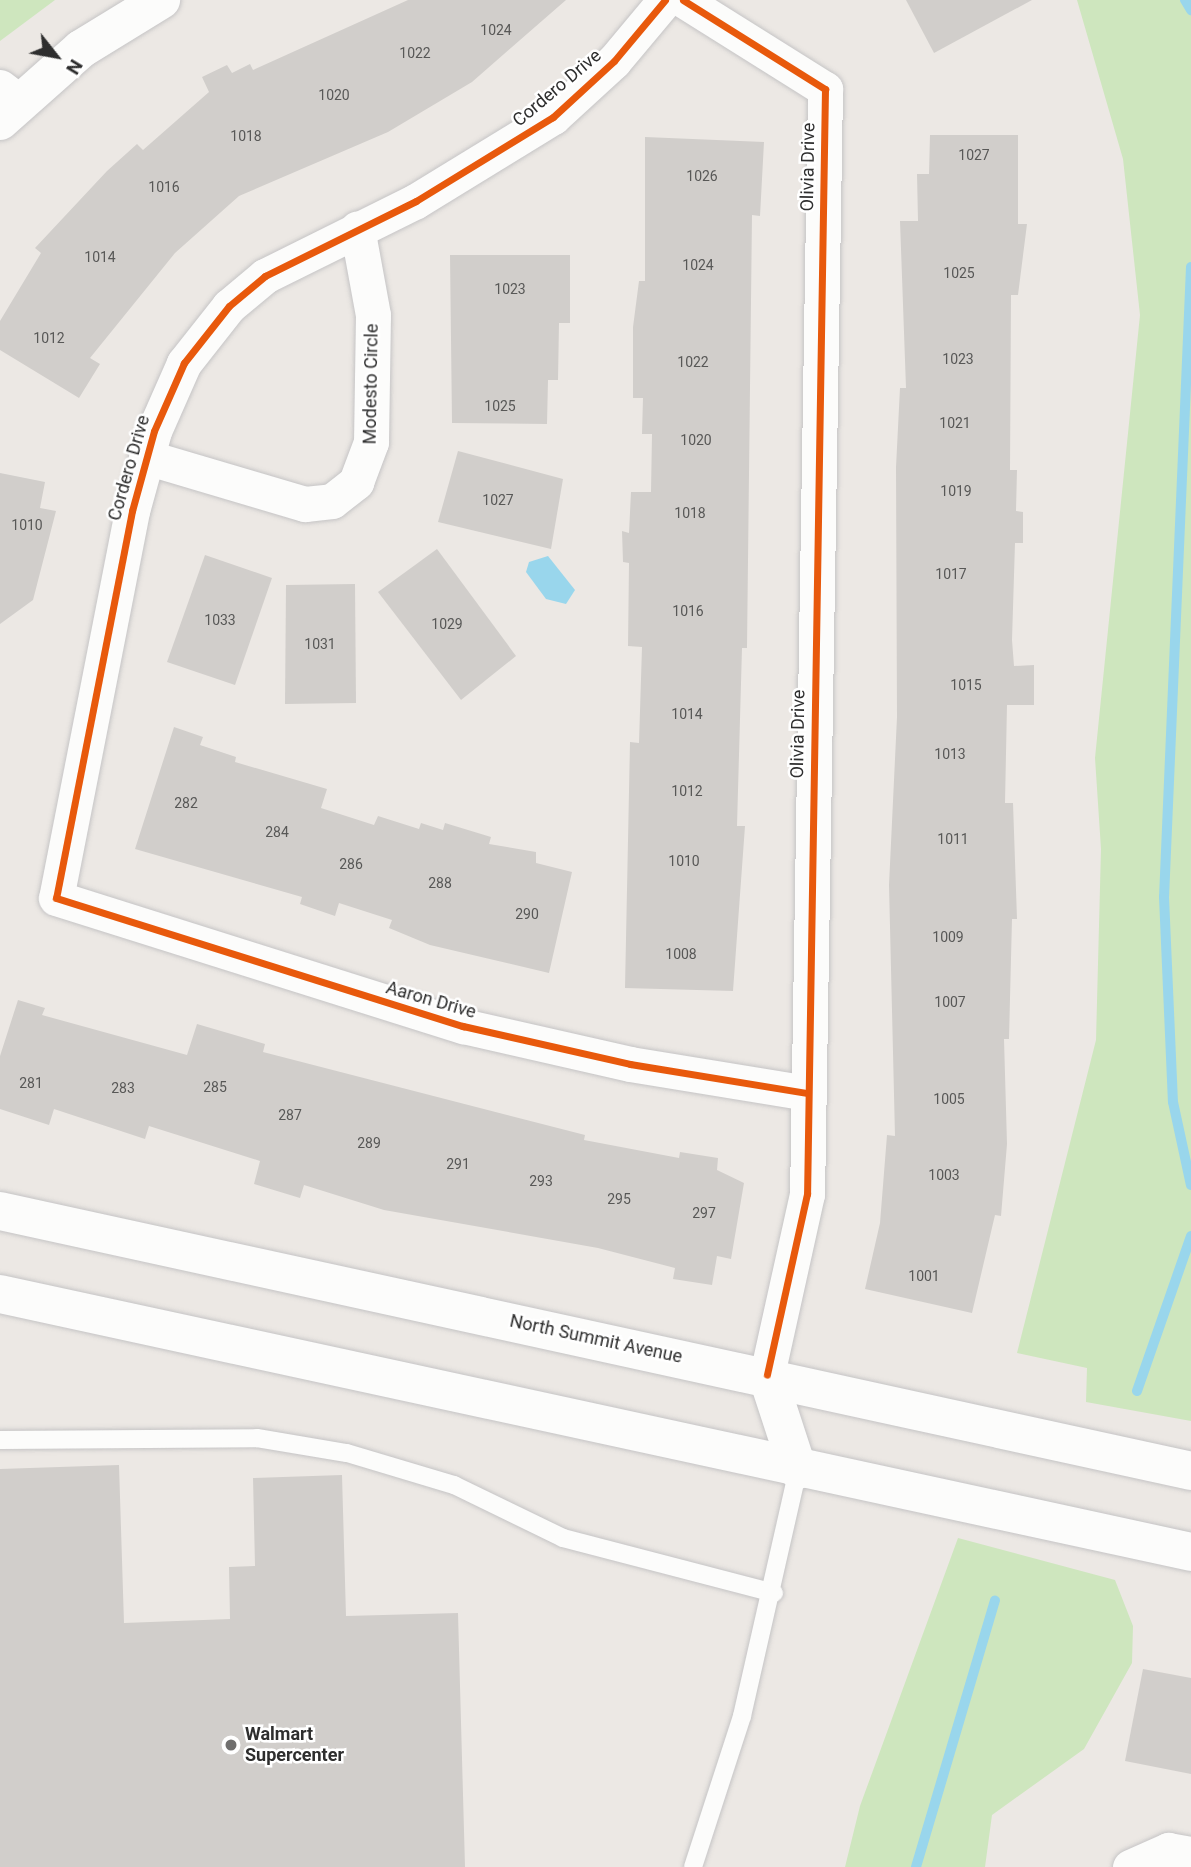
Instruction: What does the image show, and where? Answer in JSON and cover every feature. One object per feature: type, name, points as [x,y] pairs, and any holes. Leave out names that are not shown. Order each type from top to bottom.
[{"type":"main road","points":[[6,103],[81,50],[161,0]]},
{"type":"main road","name":"North Summit Avenue","points":[[0,1211],[767,1376],[1191,1471]]},
{"type":"main road","points":[[0,1294],[798,1471],[1191,1552]]},
{"type":"main road","points":[[767,1376],[798,1471]]},
{"type":"street","name":"Cordero Drive","points":[[56,898],[146,457],[184,363],[229,306],[298,254],[416,201],[553,117],[622,52],[665,0]]},
{"type":"street","name":"Olivia Drive","points":[[683,0],[825,89],[808,1093],[802,1236],[767,1376]]},
{"type":"street","name":"Modesto Circle","points":[[146,457],[304,504],[332,500],[356,482],[371,442],[373,315],[357,228]]},
{"type":"street","name":"Aaron Drive","points":[[56,898],[463,1026],[653,1069],[808,1093]]},
{"type":"street","points":[[1130,1867],[1168,1850],[1191,1854]]},
{"type":"lane","points":[[0,1440],[257,1438],[347,1453],[454,1485],[563,1538],[774,1593]]},
{"type":"lane","points":[[693,1867],[774,1593],[798,1471]]},
{"type":"green space","points":[[0,0],[55,0],[0,41]]},
{"type":"green space","points":[[1077,0],[1191,0],[1191,1421],[1086,1402],[1087,1368],[1017,1353],[1096,1040],[1101,849],[1095,758],[1140,315],[1123,159]]},
{"type":"green space","points":[[958,1538],[1115,1580],[1133,1626],[1132,1663],[1084,1749],[992,1815],[985,1867],[845,1867],[860,1806]]},
{"type":"water","points":[[548,556],[575,590],[566,604],[546,599],[526,572],[529,562]]},
{"type":"building","points":[[408,0],[566,0],[472,82],[388,132],[239,196],[175,253],[90,358],[100,364],[79,398],[0,350],[0,321],[41,253],[35,248],[107,171],[137,144],[143,150],[209,92],[202,77],[227,65],[232,73],[250,64],[253,70]]},
{"type":"building","points":[[906,0],[1032,0],[934,53]]},
{"type":"building","points":[[930,135],[1018,135],[1018,224],[1027,224],[1018,295],[1011,295],[1010,470],[1017,470],[1016,511],[1023,512],[1023,543],[1015,543],[1012,640],[1014,666],[1034,665],[1034,705],[1007,705],[1005,803],[1013,803],[1017,919],[1012,919],[1009,1039],[1004,1039],[1007,1144],[1001,1216],[995,1215],[972,1313],[865,1289],[880,1223],[887,1135],[895,1136],[889,885],[897,717],[896,467],[900,388],[906,388],[900,221],[918,221],[917,174],[929,174]]},
{"type":"building","points":[[645,137],[764,142],[760,216],[752,215],[747,648],[742,648],[737,826],[745,826],[733,991],[625,988],[630,742],[639,743],[642,647],[628,646],[629,563],[623,562],[622,531],[629,533],[631,492],[651,492],[652,434],[642,434],[643,398],[633,398],[633,327],[639,281],[645,281]]},
{"type":"building","points":[[450,255],[570,255],[570,323],[559,323],[558,380],[548,380],[547,424],[452,423]]},
{"type":"building","points":[[458,451],[563,479],[551,549],[438,522]]},
{"type":"building","points":[[0,473],[45,482],[40,508],[56,511],[33,600],[0,624]]},
{"type":"building","points":[[437,549],[516,656],[461,700],[378,592]]},
{"type":"building","points":[[205,555],[272,578],[235,685],[167,662]]},
{"type":"building","points":[[355,584],[356,703],[285,704],[286,585]]},
{"type":"building","points":[[174,727],[203,737],[200,745],[236,757],[235,762],[327,789],[321,808],[374,825],[378,816],[419,829],[421,823],[443,830],[445,823],[491,837],[489,844],[536,852],[536,863],[572,872],[549,973],[430,945],[389,928],[392,920],[339,903],[335,916],[300,904],[302,897],[135,849]]},
{"type":"building","points":[[18,1000],[45,1008],[42,1015],[187,1055],[197,1024],[265,1044],[263,1052],[585,1135],[584,1140],[679,1158],[680,1152],[718,1158],[717,1170],[744,1183],[731,1259],[717,1256],[712,1285],[673,1279],[675,1268],[598,1248],[384,1210],[304,1185],[300,1198],[254,1184],[260,1161],[149,1126],[145,1139],[54,1109],[49,1125],[0,1109],[0,1056]]},
{"type":"building","name":"Walmart Supercenter","points":[[119,1465],[124,1623],[230,1619],[229,1567],[255,1566],[253,1478],[342,1475],[346,1616],[458,1613],[465,1867],[0,1867],[0,1469]]},
{"type":"building","points":[[1143,1669],[1191,1678],[1191,1774],[1125,1761]]},
{"type":"waterway","points":[[1185,0],[1191,10]]},
{"type":"waterway","points":[[1191,267],[1164,897],[1173,1102],[1191,1185]]},
{"type":"waterway","points":[[1137,1391],[1191,1236]]},
{"type":"waterway","points":[[916,1867],[995,1600]]},
{"type":"cycle path","points":[[665,0],[614,61],[553,117],[416,201],[265,276],[229,306],[184,363],[154,431],[132,511],[56,898],[463,1026],[630,1064],[808,1093]]},
{"type":"cycle path","points":[[683,0],[825,89],[807,1194],[767,1375]]},
{"type":"place","name":"Walmart Supercenter","points":[[231,1745]]}]
